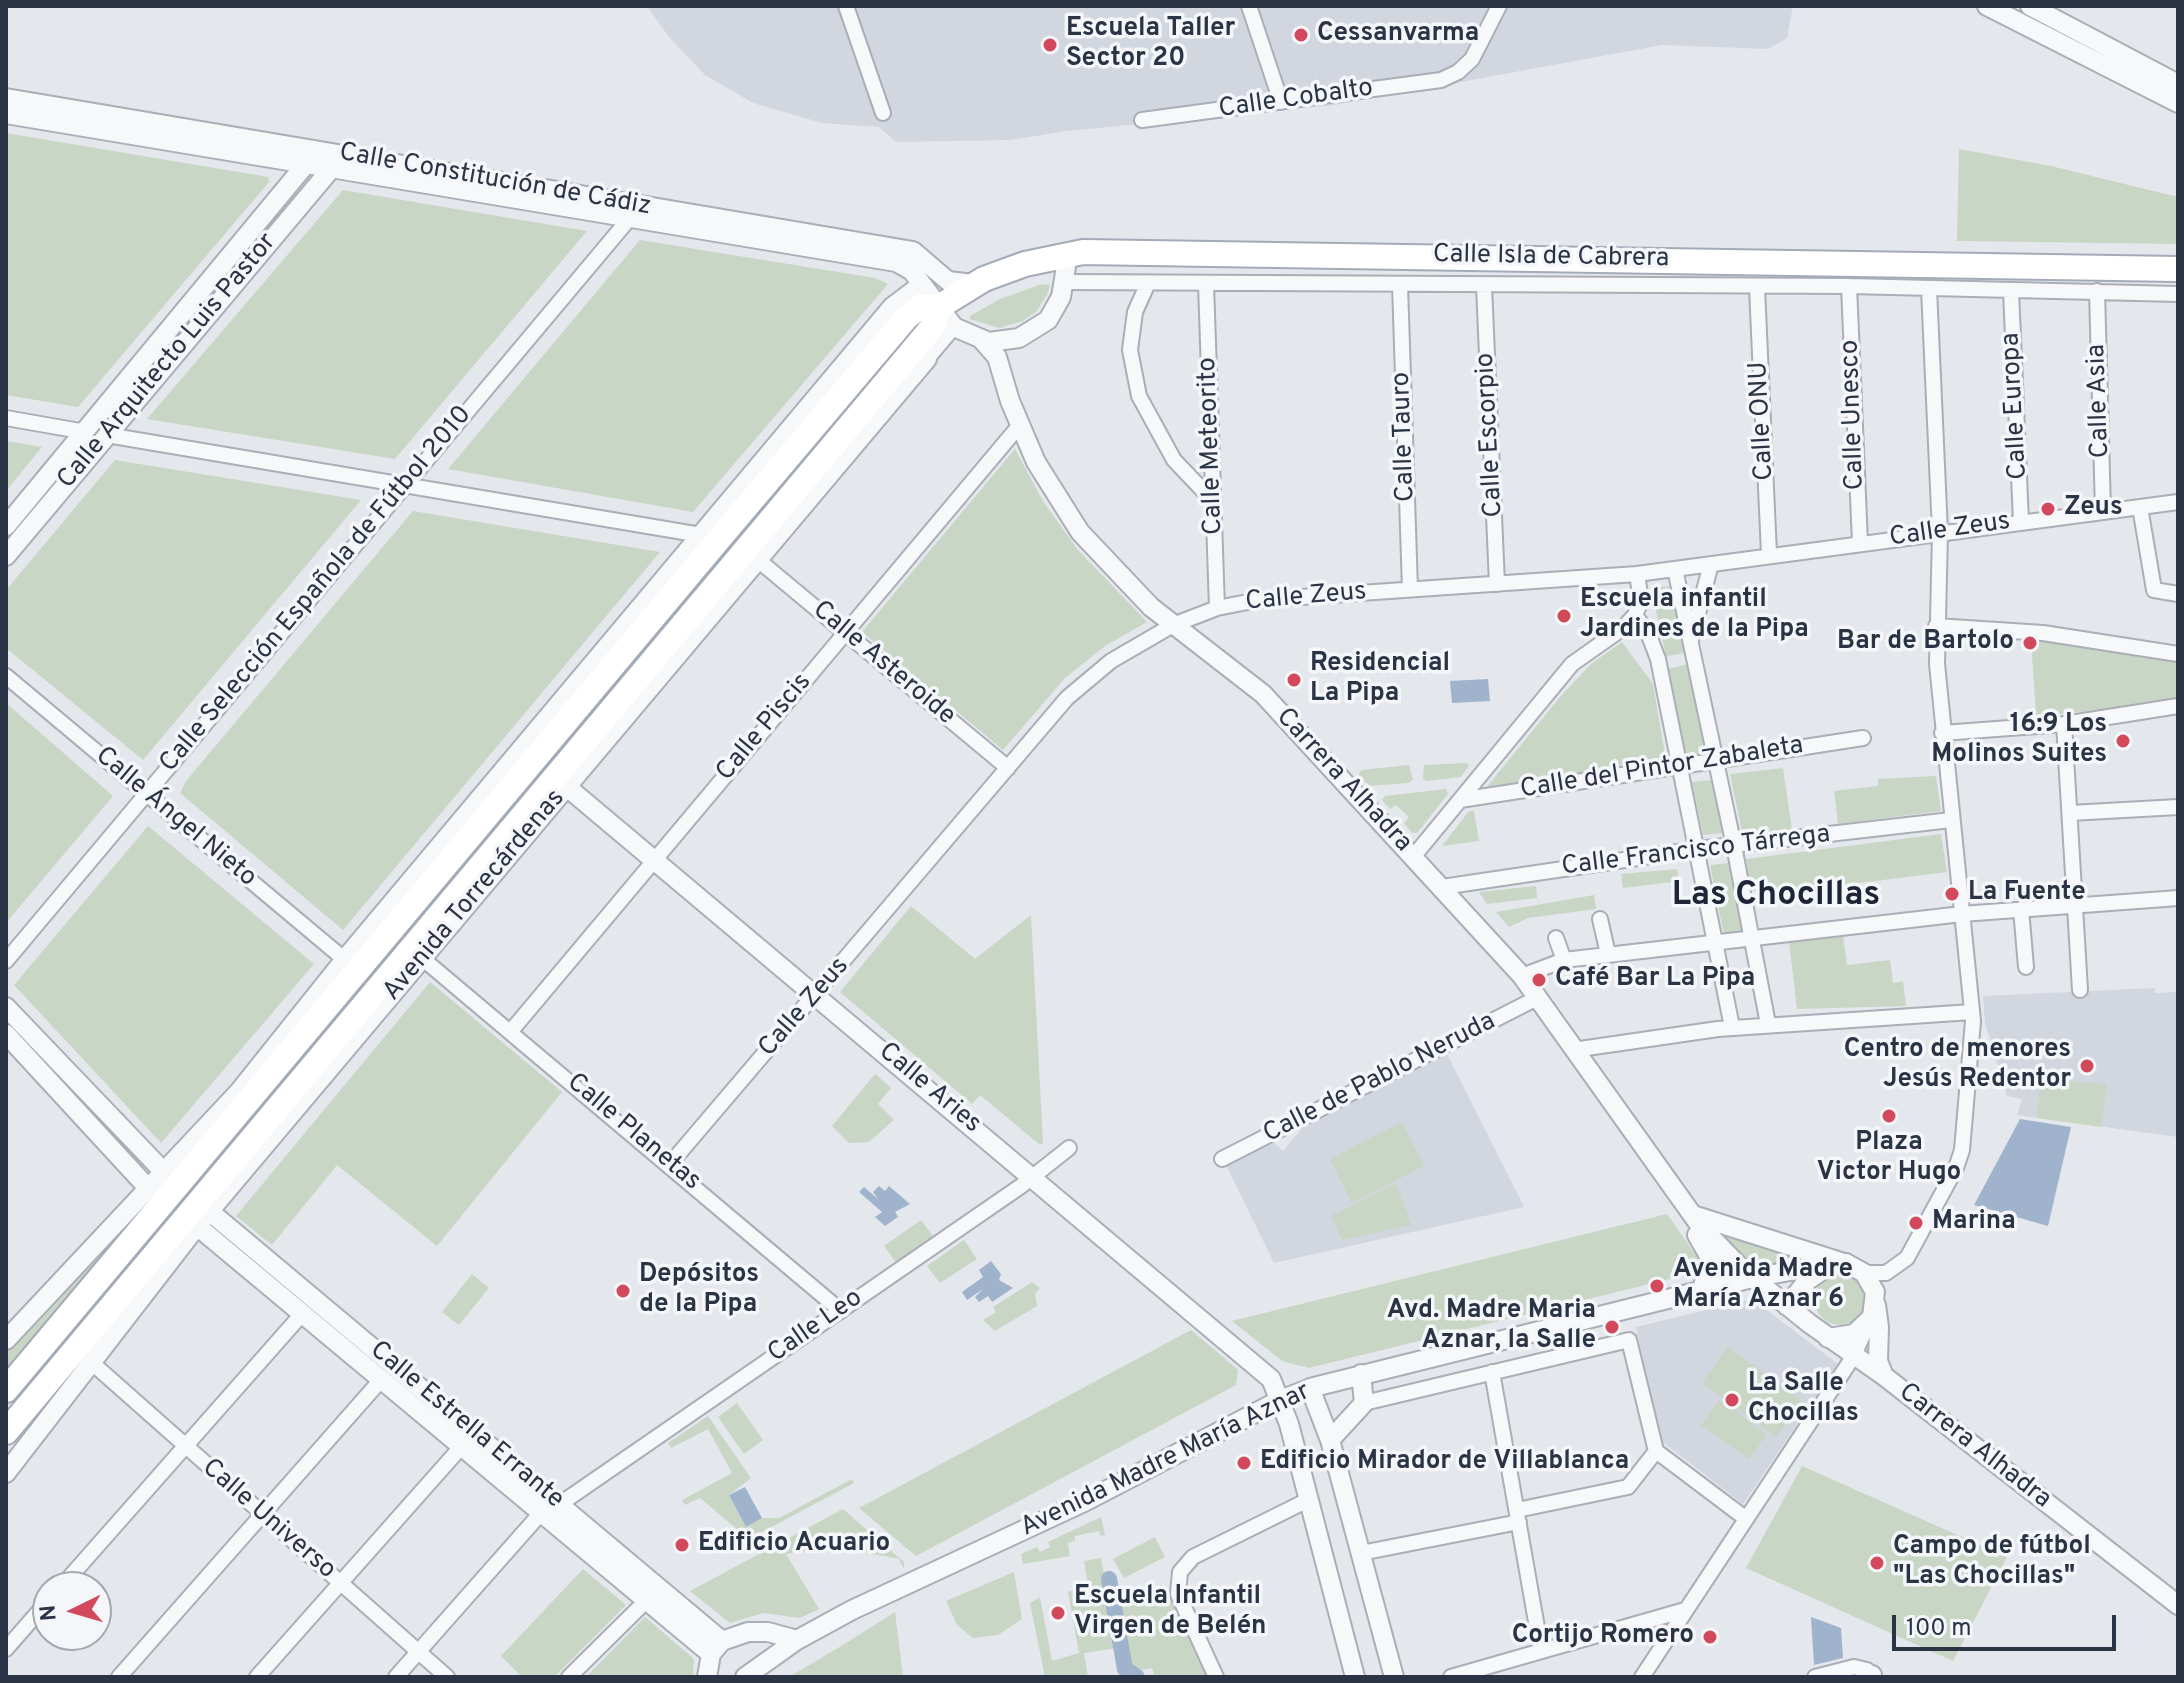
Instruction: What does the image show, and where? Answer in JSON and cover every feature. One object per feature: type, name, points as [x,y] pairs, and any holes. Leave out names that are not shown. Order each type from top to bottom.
[{"type":"main road","name":"Calle Isla de Cabrera","points":[[933,310],[974,284],[1025,264],[1068,254],[1757,260],[2178,269]]},
{"type":"main road","name":"Avenida Torrecárdenas","points":[[6,1390],[345,971],[906,318],[933,310]]},
{"type":"main road","name":"Avenida Torrecárdenas","points":[[6,1432],[933,310]]},
{"type":"street","points":[[846,6],[883,113]]},
{"type":"street","points":[[1249,6],[1281,102]]},
{"type":"street","name":"Calle Cobalto","points":[[1142,120],[1450,77],[1472,59],[1499,6]]},
{"type":"street","points":[[1987,6],[2178,103]]},
{"type":"street","points":[[2030,6],[2178,84]]},
{"type":"street","name":"Calle Constitución de Cádiz","points":[[6,98],[913,251],[948,281],[974,284]]},
{"type":"street","name":"Calle Constitución de Cádiz","points":[[6,114],[896,262],[908,267],[933,310],[982,340]]},
{"type":"street","name":"Calle Arquitecto Luis Pastor","points":[[6,526],[306,164]]},
{"type":"street","name":"Calle Arquitecto Luis Pastor","points":[[6,556],[331,169]]},
{"type":"street","name":"Calle Selección Española de Fútbol 2010","points":[[6,961],[629,219]]},
{"type":"street","points":[[982,340],[1014,340],[1032,334],[1048,320],[1066,282],[1068,254]]},
{"type":"street","name":"Calle Isla de Cabrera","points":[[1066,282],[1757,288],[1849,286],[2178,294]]},
{"type":"street","points":[[1148,283],[1135,312],[1130,350],[1139,396],[1174,460],[1214,502]]},
{"type":"street","name":"Calle Meteorito","points":[[1206,284],[1217,608]]},
{"type":"street","name":"Calle Tauro","points":[[1400,285],[1410,589]]},
{"type":"street","name":"Calle Escorpio","points":[[1484,286],[1497,584]]},
{"type":"street","name":"Calle Unesco","points":[[1849,286],[1860,543]]},
{"type":"street","name":"Calle ONU","points":[[1757,288],[1769,554]]},
{"type":"street","points":[[1693,1215],[1864,1273],[1886,1273],[1907,1258],[1956,1168],[1962,1150],[1972,1012],[1942,733],[1936,626],[1940,532],[1929,289]]},
{"type":"street","name":"Calle Europa","points":[[2011,291],[2021,522]]},
{"type":"street","name":"Calle Asia","points":[[2097,291],[2103,511]]},
{"type":"street","name":"Avenida Torrecárdenas","points":[[6,1340],[241,1089],[345,971],[701,535],[892,307],[933,310],[927,359],[203,1219],[6,1473]]},
{"type":"street","name":"Carrera Alhadra","points":[[982,340],[997,357],[1019,426],[1050,485],[1080,532],[1116,574],[1173,625],[1263,694],[1442,887],[1522,976],[1693,1215],[1752,1278],[1853,1357],[1884,1376],[2178,1605]]},
{"type":"street","points":[[997,357],[1014,340]]},
{"type":"street","points":[[6,418],[86,432]]},
{"type":"street","name":"Calle Piscis","points":[[511,1031],[1019,426]]},
{"type":"street","points":[[107,435],[701,535]]},
{"type":"street","name":"Calle Zeus","points":[[670,1164],[1078,688],[1121,655],[1173,625],[1217,608],[1258,600],[1637,574],[1769,554],[2178,502]]},
{"type":"street","points":[[2140,507],[2154,590],[2178,594]]},
{"type":"street","name":"Calle Asteroide","points":[[758,560],[1008,768]]},
{"type":"street","points":[[1690,640],[1711,564]]},
{"type":"street","points":[[1675,569],[1768,1024]]},
{"type":"street","points":[[1413,857],[1572,664],[1635,615],[1641,601],[1637,574]]},
{"type":"street","points":[[1635,615],[1648,633],[1658,659],[1732,1027]]},
{"type":"street","points":[[1936,626],[2043,633],[2178,654]]},
{"type":"street","name":"Calle Ángel Nieto","points":[[6,676],[146,794],[345,971]]},
{"type":"street","points":[[1942,733],[2064,724],[2178,706]]},
{"type":"street","points":[[2064,724],[2080,990]]},
{"type":"street","name":"Calle del Pintor Zabaleta","points":[[1460,800],[1863,738]]},
{"type":"street","name":"Calle Aries","points":[[567,787],[1271,1379],[1289,1424],[1355,1677]]},
{"type":"street","points":[[2070,813],[2178,807]]},
{"type":"street","name":"Calle Francisco Tárrega","points":[[1442,887],[1698,849],[1951,820]]},
{"type":"street","points":[[1522,976],[1564,960],[1608,954],[1962,914],[2074,903],[2178,898]]},
{"type":"street","points":[[2021,909],[2026,967]]},
{"type":"street","points":[[1600,919],[1608,954]]},
{"type":"street","points":[[1556,938],[1564,960]]},
{"type":"street","name":"Calle Planetas","points":[[423,959],[841,1311]]},
{"type":"street","name":"Calle de Pablo Neruda","points":[[1222,1159],[1537,998]]},
{"type":"street","points":[[6,1007],[162,1170]]},
{"type":"street","points":[[1573,1050],[1732,1027],[1972,1012]]},
{"type":"street","points":[[6,1034],[147,1187]]},
{"type":"street","name":"Calle Leo","points":[[560,1504],[1034,1177],[1069,1148]]},
{"type":"street","name":"Carrera Alhadra","points":[[1693,1215],[1690,1224],[1712,1261],[1701,1291]]},
{"type":"street","name":"Calle Estrella Errante","points":[[203,1219],[235,1233],[560,1504],[716,1647]]},
{"type":"street","name":"Calle Estrella Errante","points":[[203,1219],[222,1248],[380,1381],[646,1601],[716,1647]]},
{"type":"street","points":[[222,1248],[235,1233]]},
{"type":"street","points":[[1787,1306],[1812,1276],[1837,1263]]},
{"type":"street","name":"Avenida Madre María Aznar","points":[[756,1673],[797,1640],[852,1610],[1086,1501],[1280,1400],[1310,1388],[1752,1278],[1837,1263]]},
{"type":"street","name":"Carrera Alhadra","points":[[1864,1273],[1874,1288],[1874,1311],[1879,1327],[1878,1361],[1884,1376]]},
{"type":"street","points":[[1828,1338],[1854,1334],[1874,1311]]},
{"type":"street","points":[[1642,1677],[1853,1357],[1874,1311]]},
{"type":"street","points":[[75,1571],[302,1314]]},
{"type":"street","points":[[1330,1440],[1364,1403],[1629,1340],[1656,1451],[1745,1518]]},
{"type":"street","name":"Calle Universo","points":[[91,1362],[447,1677]]},
{"type":"street","points":[[1492,1372],[1541,1650]]},
{"type":"street","points":[[1361,1374],[1364,1403]]},
{"type":"street","points":[[119,1677],[380,1381]]},
{"type":"street","points":[[1310,1388],[1330,1440],[1394,1677]]},
{"type":"street","points":[[1289,1424],[1320,1415]]},
{"type":"street","points":[[257,1677],[462,1446]]},
{"type":"street","points":[[1361,1553],[1628,1487],[1656,1451]]},
{"type":"street","points":[[1216,1677],[1178,1594],[1177,1581],[1182,1568],[1193,1557],[1308,1500]]},
{"type":"street","points":[[396,1677],[541,1513]]},
{"type":"street","points":[[569,1677],[646,1601]]},
{"type":"street","points":[[1451,1677],[1685,1610]]},
{"type":"street","points":[[6,1649],[32,1619]]},
{"type":"street","points":[[707,1677],[716,1647],[748,1632],[768,1632],[797,1640]]},
{"type":"street","points":[[1815,1677],[1854,1667],[1867,1670],[1872,1676]]},
{"type":"shaded area","points":[[647,6],[1793,6],[1787,38],[1768,49],[1662,45],[1335,105],[1067,131],[1010,140],[896,142],[879,127],[822,123],[753,103],[705,75],[669,37]]},
{"type":"shaded area","name":"Centro de menores Jesús Redentor","points":[[2155,988],[2155,993],[2178,992],[2178,1137],[2017,1115],[2022,1099],[2007,1096],[1985,1023],[1983,996]]},
{"type":"shaded area","points":[[1443,1046],[1524,1207],[1274,1263],[1226,1165],[1274,1143],[1283,1151],[1300,1131],[1306,1116]]},
{"type":"shaded area","name":"La Salle Chocillas","points":[[1752,1299],[1838,1364],[1743,1504],[1660,1440],[1636,1327]]},
{"type":"green space","points":[[6,133],[268,177],[269,182],[78,407],[6,395]]},
{"type":"green space","points":[[1959,149],[2051,166],[2178,197],[2178,244],[1957,241]]},
{"type":"green space","points":[[343,190],[587,231],[395,459],[147,419]]},
{"type":"green space","points":[[640,240],[875,278],[888,284],[693,512],[448,469]]},
{"type":"green space","points":[[1042,284],[1050,285],[1047,295],[1036,312],[1023,321],[999,328],[970,319],[970,316],[1000,299]]},
{"type":"green space","points":[[6,441],[42,447],[6,491]]},
{"type":"green space","points":[[1015,449],[1043,501],[1077,549],[1147,622],[1105,646],[1065,678],[1003,750],[862,632]]},
{"type":"green space","points":[[115,460],[361,500],[143,760],[6,648],[6,590]]},
{"type":"green space","points":[[413,511],[660,552],[343,930],[180,793],[186,781]]},
{"type":"green space","points":[[1671,586],[1685,653],[1666,656],[1651,588]]},
{"type":"green space","points":[[2031,637],[2178,659],[2178,700],[2036,717]]},
{"type":"green space","points":[[1622,642],[1653,684],[1666,761],[1486,788],[1560,697],[1591,664]]},
{"type":"green space","points":[[1688,664],[1706,755],[1686,758],[1668,669]]},
{"type":"green space","points":[[6,703],[113,796],[6,923]]},
{"type":"green space","points":[[1409,765],[1413,780],[1408,783],[1370,786],[1358,775],[1361,770]]},
{"type":"green space","points":[[1424,765],[1469,765],[1461,777],[1426,781],[1423,778]]},
{"type":"green space","points":[[1783,768],[1792,830],[1743,837],[1730,774]]},
{"type":"green space","points":[[1936,776],[1941,811],[1838,824],[1834,791],[1878,786],[1878,779]]},
{"type":"green space","points":[[1712,780],[1723,833],[1703,835],[1692,782]]},
{"type":"green space","points":[[1446,789],[1448,794],[1417,833],[1412,833],[1404,823],[1409,817],[1396,805],[1390,809],[1382,800],[1385,796]]},
{"type":"green space","points":[[1469,811],[1474,811],[1479,841],[1442,846]]},
{"type":"green space","points":[[148,826],[314,964],[161,1143],[14,985]]},
{"type":"green space","points":[[1941,834],[1947,872],[1819,888],[1751,891],[1746,859]]},
{"type":"green space","points":[[1729,863],[1744,933],[1724,936],[1710,865]]},
{"type":"green space","points":[[1677,869],[1679,881],[1623,888],[1621,874]]},
{"type":"green space","points":[[1536,886],[1537,898],[1487,904],[1479,892]]},
{"type":"green space","points":[[1594,895],[1596,909],[1528,918],[1509,927],[1496,912]]},
{"type":"green space","points":[[911,906],[975,959],[1031,915],[1043,1143],[1040,1145],[980,1095],[972,1104],[840,992]]},
{"type":"green space","points":[[1843,935],[1847,965],[1890,960],[1893,983],[1903,981],[1906,1006],[1797,1009],[1789,942]]},
{"type":"green space","points":[[430,982],[562,1092],[437,1246],[337,1165],[272,1245],[236,1216]]},
{"type":"green space","points":[[875,1074],[891,1088],[878,1104],[894,1120],[869,1142],[849,1143],[832,1126]]},
{"type":"green space","points":[[2040,1080],[2107,1084],[2101,1127],[2037,1118]]},
{"type":"green space","points":[[1402,1122],[1424,1166],[1352,1203],[1330,1159]]},
{"type":"green space","points":[[202,1140],[6,1380],[6,1354]]},
{"type":"green space","points":[[1396,1183],[1411,1225],[1342,1240],[1331,1216]]},
{"type":"green space","points":[[1667,1214],[1698,1258],[1694,1273],[1309,1368],[1282,1361],[1232,1321]]},
{"type":"green space","points":[[921,1220],[935,1239],[898,1265],[884,1246]]},
{"type":"green space","points":[[1711,1229],[1814,1258],[1764,1271]]},
{"type":"green space","points":[[964,1240],[977,1259],[940,1283],[927,1266]]},
{"type":"green space","points":[[1840,1273],[1858,1281],[1866,1299],[1858,1317],[1840,1325],[1822,1317],[1814,1299],[1822,1281]]},
{"type":"green space","points":[[472,1274],[489,1288],[459,1325],[442,1312]]},
{"type":"green space","points":[[1032,1282],[1040,1288],[1035,1294],[1037,1306],[995,1331],[983,1320],[996,1312],[993,1307]]},
{"type":"green space","points":[[1191,1330],[1238,1370],[1236,1385],[916,1556],[859,1508]]},
{"type":"green space","points":[[1728,1347],[1802,1401],[1776,1437],[1702,1383]]},
{"type":"green space","points":[[1719,1400],[1767,1434],[1749,1459],[1701,1425]]},
{"type":"green space","points":[[737,1403],[763,1440],[744,1454],[718,1417]]},
{"type":"green space","points":[[708,1416],[751,1478],[729,1495],[746,1527],[762,1518],[779,1518],[852,1479],[854,1483],[749,1539],[700,1498],[685,1505],[682,1500],[732,1473],[708,1429],[671,1448],[668,1443]]},
{"type":"green space","name":"Campo de fútbol \"Las Chocillas\"","points":[[1802,1466],[2007,1557],[1953,1661],[1746,1568]]},
{"type":"green space","points":[[843,1509],[904,1562],[904,1569],[899,1559],[832,1546],[786,1554],[819,1609],[800,1618],[763,1613],[730,1623],[690,1591]]},
{"type":"green space","points":[[1101,1517],[1105,1535],[1100,1536],[1099,1531],[1075,1536],[1075,1541],[1068,1543],[1070,1556],[1023,1564],[1021,1554],[1037,1547],[1040,1552],[1050,1547],[1048,1542]]},
{"type":"green space","points":[[1155,1537],[1165,1557],[1124,1578],[1113,1559]]},
{"type":"green space","points":[[1101,1558],[1117,1648],[1084,1653],[1088,1677],[1045,1677],[1030,1603],[1040,1597],[1052,1661],[1079,1653],[1068,1592],[1088,1587],[1084,1561]]},
{"type":"green space","points":[[583,1569],[626,1605],[554,1677],[522,1677],[501,1656]]},
{"type":"green space","points":[[1014,1572],[1022,1619],[998,1635],[973,1638],[957,1625],[946,1601]]},
{"type":"green space","points":[[1120,1585],[1125,1603],[1143,1603],[1171,1591],[1209,1677],[1151,1677],[1154,1673],[1152,1668],[1135,1671],[1129,1667],[1114,1586]]},
{"type":"green space","points":[[895,1612],[903,1677],[789,1677],[843,1645]]},
{"type":"green space","points":[[645,1617],[694,1659],[693,1677],[586,1677]]},
{"type":"water","points":[[1488,679],[1490,701],[1452,703],[1450,681]]},
{"type":"water","points":[[2020,1119],[2071,1127],[2048,1226],[1974,1205]]},
{"type":"water","points":[[879,1186],[885,1191],[889,1186],[910,1204],[895,1212],[898,1217],[885,1226],[875,1217],[882,1212],[859,1192],[864,1187],[878,1199],[873,1192]]},
{"type":"water","points":[[991,1261],[1001,1274],[999,1280],[1013,1288],[992,1302],[988,1296],[979,1302],[975,1297],[983,1289],[967,1300],[962,1292],[983,1277],[979,1270]]},
{"type":"water","points":[[745,1487],[762,1518],[746,1527],[729,1495]]},
{"type":"water","points":[[1811,1617],[1841,1628],[1843,1658],[1814,1665]]},
{"type":"waterway","points":[[1109,1579],[1125,1669],[1137,1677]]},
{"type":"place","name":"Cessanvarma","points":[[1301,35]]},
{"type":"place","name":"Escuela Taller Sector 20","points":[[1050,45]]},
{"type":"place","name":"Zeus","points":[[2048,509]]},
{"type":"place","name":"Escuela infantil Jardines de la Pipa","points":[[1564,616]]},
{"type":"place","name":"Bar de Bartolo","points":[[2030,643]]},
{"type":"place","name":"Residencial La Pipa","points":[[1294,680]]},
{"type":"place","name":"16:9 Los Molinos Suites","points":[[2123,741]]},
{"type":"place","name":"La Fuente","points":[[1952,894]]},
{"type":"place","name":"Café Bar La Pipa","points":[[1539,980]]},
{"type":"place","name":"Centro de menores Jesús Redentor","points":[[2087,1066]]},
{"type":"place","name":"Plaza Victor Hugo","points":[[1889,1116]]},
{"type":"place","name":"Marina","points":[[1916,1223]]},
{"type":"place","name":"Avenida Madre María Aznar 6","points":[[1657,1286]]},
{"type":"place","name":"Depósitos de la Pipa","points":[[623,1291]]},
{"type":"place","name":"Avd. Madre Maria Aznar, la Salle","points":[[1612,1327]]},
{"type":"place","name":"La Salle Chocillas","points":[[1732,1400]]},
{"type":"place","name":"Edificio Mirador de Villablanca","points":[[1244,1463]]},
{"type":"place","name":"Edificio Acuario","points":[[682,1545]]},
{"type":"place","name":"Campo de fútbol \"Las Chocillas\"","points":[[1877,1563]]},
{"type":"place","name":"Escuela Infantil Virgen de Belén","points":[[1058,1613]]},
{"type":"place","name":"Cortijo Romero","points":[[1710,1637]]},
{"type":"district","name":"Las Chocillas","points":[[1776,897]]}]
